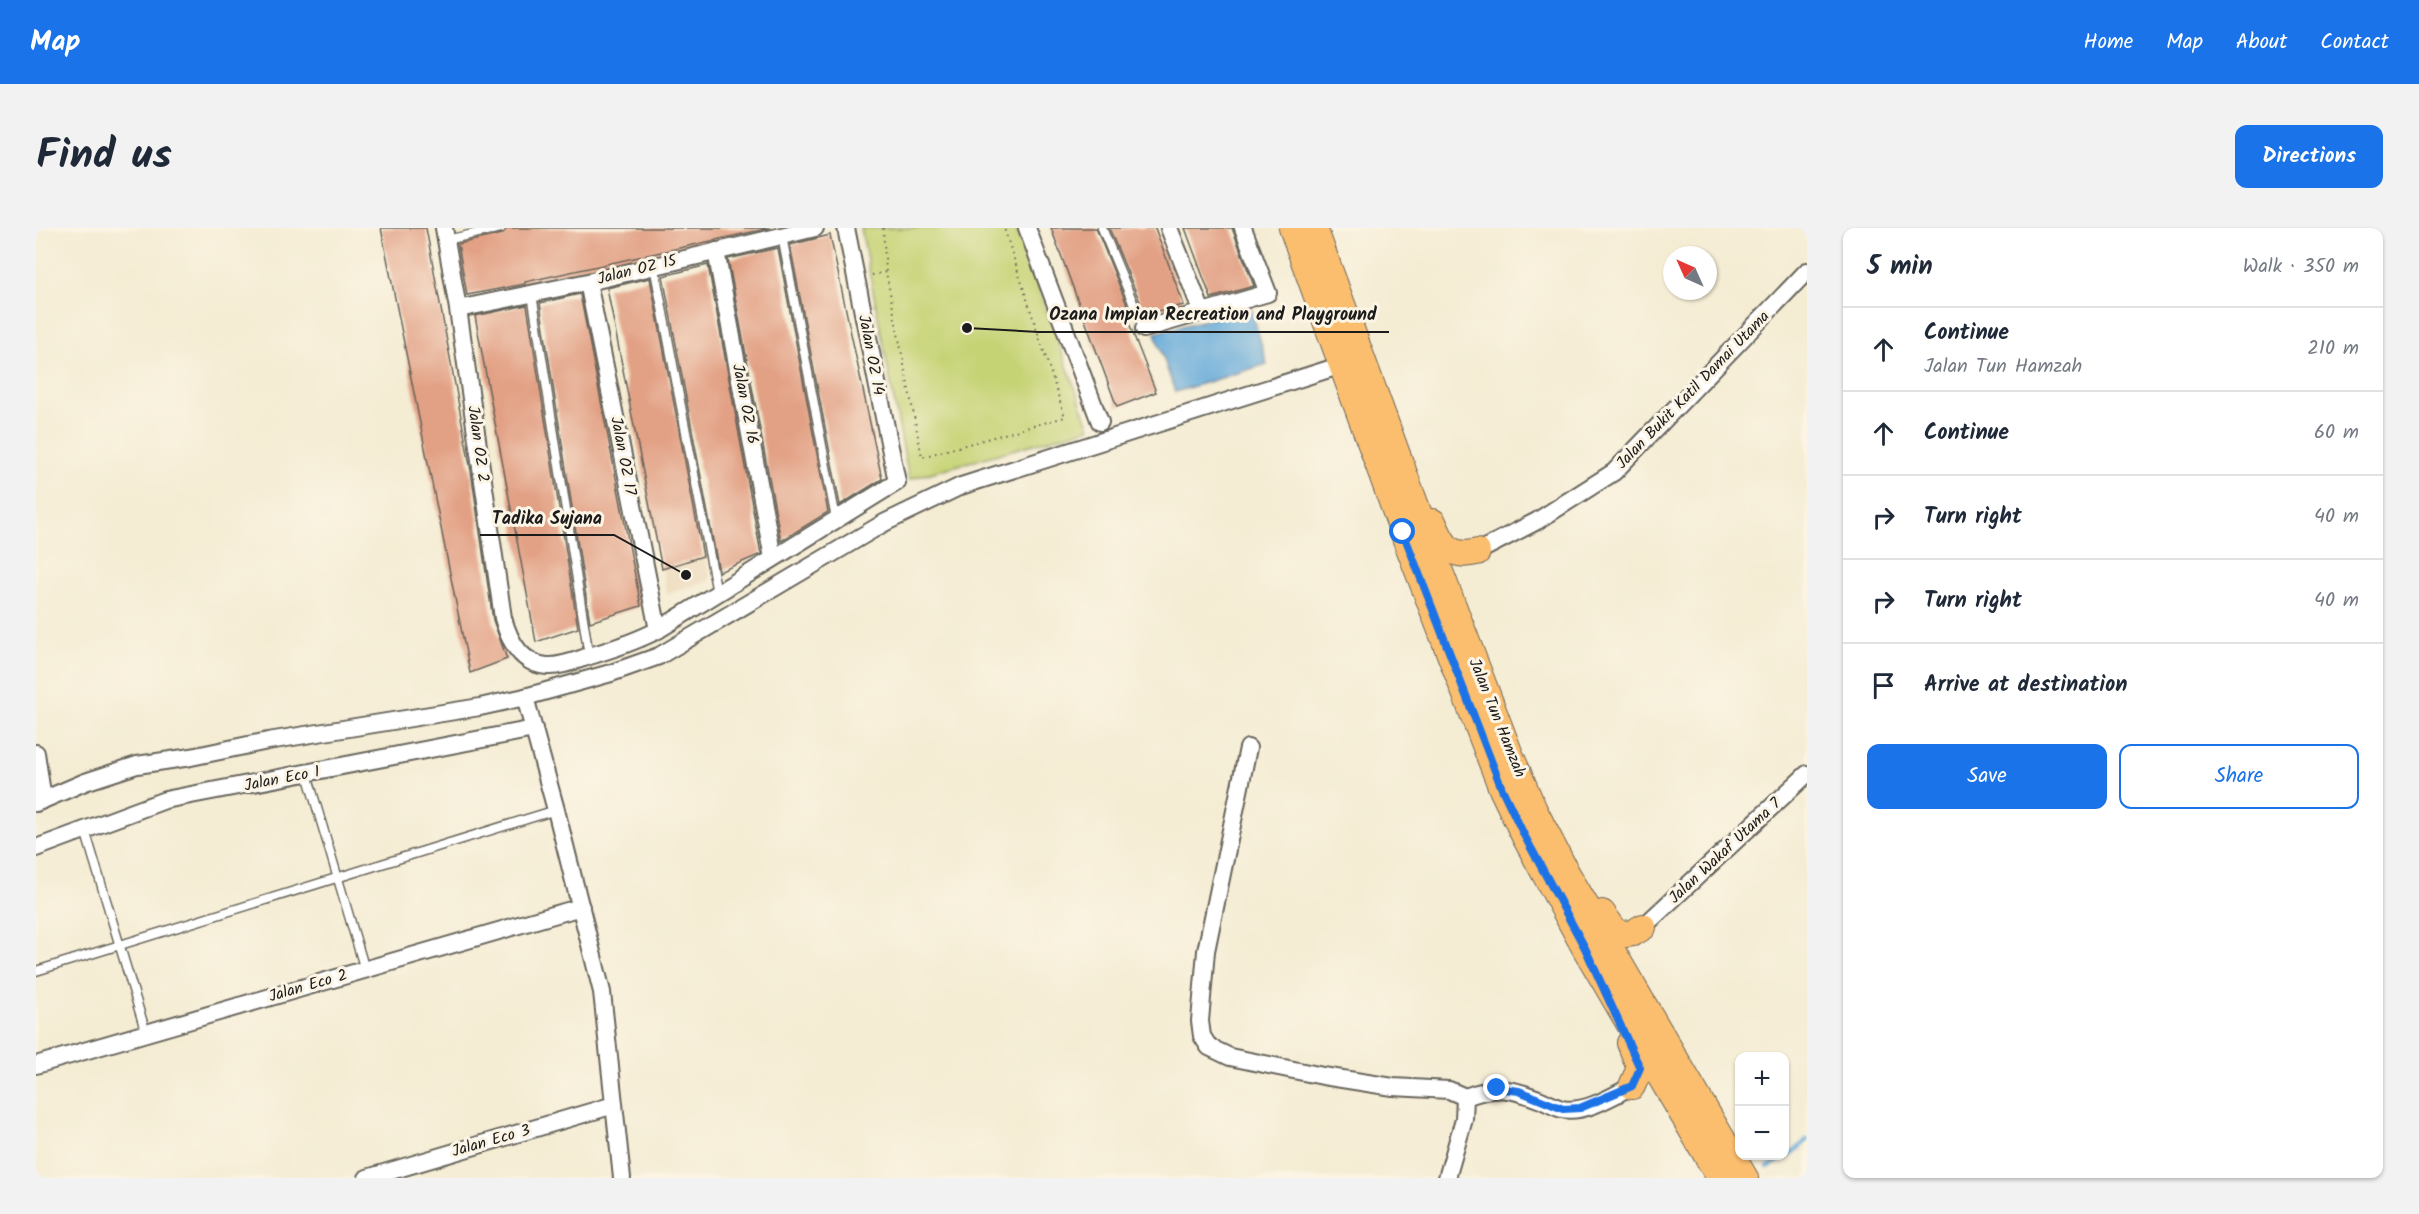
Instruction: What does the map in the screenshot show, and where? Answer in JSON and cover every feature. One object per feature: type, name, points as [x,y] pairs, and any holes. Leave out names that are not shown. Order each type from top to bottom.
[{"type":"main road","name":"Jalan Tun Hamzah","points":[[1292,228],[1456,672],[1502,789],[1585,948],[1720,1178]]},
{"type":"main road","name":"Jalan Tun Hamzah","points":[[1314,228],[1495,717],[1534,810],[1566,872],[1745,1178]]},
{"type":"main road","points":[[1369,379],[1443,544],[1456,553],[1467,555],[1477,552]]},
{"type":"main road","points":[[1477,552],[1456,576],[1456,586],[1495,717]]},
{"type":"main road","points":[[1534,810],[1618,935],[1625,936],[1643,927]]},
{"type":"main road","points":[[1643,927],[1631,952],[1631,964],[1682,1070]]},
{"type":"main road","points":[[1585,948],[1638,1061],[1640,1068],[1632,1086],[1642,1085],[1658,1093],[1720,1178]]},
{"type":"street","name":"Jalan OZ 15","points":[[458,309],[588,282],[815,228]]},
{"type":"street","name":"Jalan OZ 14","points":[[836,519],[897,482],[846,228]]},
{"type":"street","points":[[1027,228],[1100,422]]},
{"type":"street","points":[[1169,228],[1202,312]]},
{"type":"street","points":[[1144,329],[1268,293],[1243,228]]},
{"type":"street","name":"Jalan OZ 2","points":[[445,234],[503,618],[512,644],[521,655],[546,666],[589,656]]},
{"type":"street","name":"Jalan OZ 16","points":[[716,251],[773,558]]},
{"type":"street","name":"Jalan Bukit Katil Damai Utama","points":[[1477,552],[1537,520],[1614,472],[1807,272]]},
{"type":"street","name":"Jalan OZ 17","points":[[588,282],[658,630]]},
{"type":"street","points":[[36,753],[40,801],[85,782],[137,765],[191,757],[268,741],[480,707],[611,673],[659,656],[884,524],[961,486],[1342,365]]},
{"type":"street","points":[[589,656],[624,646],[658,630],[836,519]]},
{"type":"street","points":[[525,697],[602,992],[622,1178]]},
{"type":"street","name":"Jalan Eco 1","points":[[36,848],[165,800],[534,729]]},
{"type":"street","points":[[1248,748],[1206,951],[1200,1021],[1202,1036],[1209,1047],[1230,1057],[1323,1076],[1393,1087],[1449,1090],[1466,1097],[1482,1090],[1497,1088],[1519,1091],[1563,1109],[1580,1108],[1632,1086]]},
{"type":"street","name":"Jalan Wakaf Utama 7","points":[[1643,927],[1807,774]]},
{"type":"street","name":"Jalan Eco 2","points":[[36,1065],[581,907]]},
{"type":"street","points":[[1447,1178],[1464,1119],[1466,1097]]},
{"type":"street","name":"Jalan Eco 3","points":[[367,1178],[614,1105]]},
{"type":"lane","points":[[445,234],[501,228]]},
{"type":"lane","points":[[1102,228],[1144,329]]},
{"type":"lane","points":[[782,236],[836,519]]},
{"type":"lane","points":[[654,266],[717,593]]},
{"type":"lane","points":[[532,294],[589,656]]},
{"type":"lane","points":[[307,774],[365,969]]},
{"type":"lane","points":[[36,970],[556,810]]},
{"type":"lane","points":[[85,830],[146,1033]]},
{"type":"path","points":[[883,228],[886,272],[922,457],[1065,417],[1004,228]]},
{"type":"shaded area","points":[[706,555],[710,580],[667,594],[662,569]]},
{"type":"green space","points":[[861,228],[1016,228],[1090,428],[909,479]]},
{"type":"water","points":[[1251,308],[1267,364],[1175,392],[1155,333]]},
{"type":"building","points":[[381,228],[426,228],[471,471],[493,620],[507,659],[470,673]]},
{"type":"building","points":[[507,228],[770,228],[467,295],[458,244],[502,234]]},
{"type":"building","points":[[1051,228],[1096,228],[1132,317],[1127,318],[1156,392],[1117,407]]},
{"type":"building","points":[[1109,228],[1155,228],[1184,305],[1145,314]]},
{"type":"building","points":[[1185,228],[1232,228],[1254,286],[1211,298]]},
{"type":"building","points":[[830,235],[882,479],[840,505],[790,245]]},
{"type":"building","points":[[778,248],[828,512],[781,541],[728,259]]},
{"type":"building","points":[[708,265],[761,554],[719,572],[663,276]]},
{"type":"building","points":[[650,278],[703,556],[662,569],[607,288]]},
{"type":"building","points":[[580,294],[641,606],[590,622],[540,303]]},
{"type":"building","points":[[527,305],[578,628],[536,642],[475,316]]},
{"type":"waterway","points":[[1768,1167],[1794,1152],[1807,1140]]},
{"type":"place","name":"Ozana Impian Recreation and Playground","points":[[967,328]]},
{"type":"place","name":"Tadika Sujana","points":[[686,575]]},
{"type":"route","points":[[1403,532],[1480,737],[1502,789],[1585,948],[1640,1068],[1632,1086],[1580,1108],[1563,1109],[1519,1091],[1497,1088]]}]
